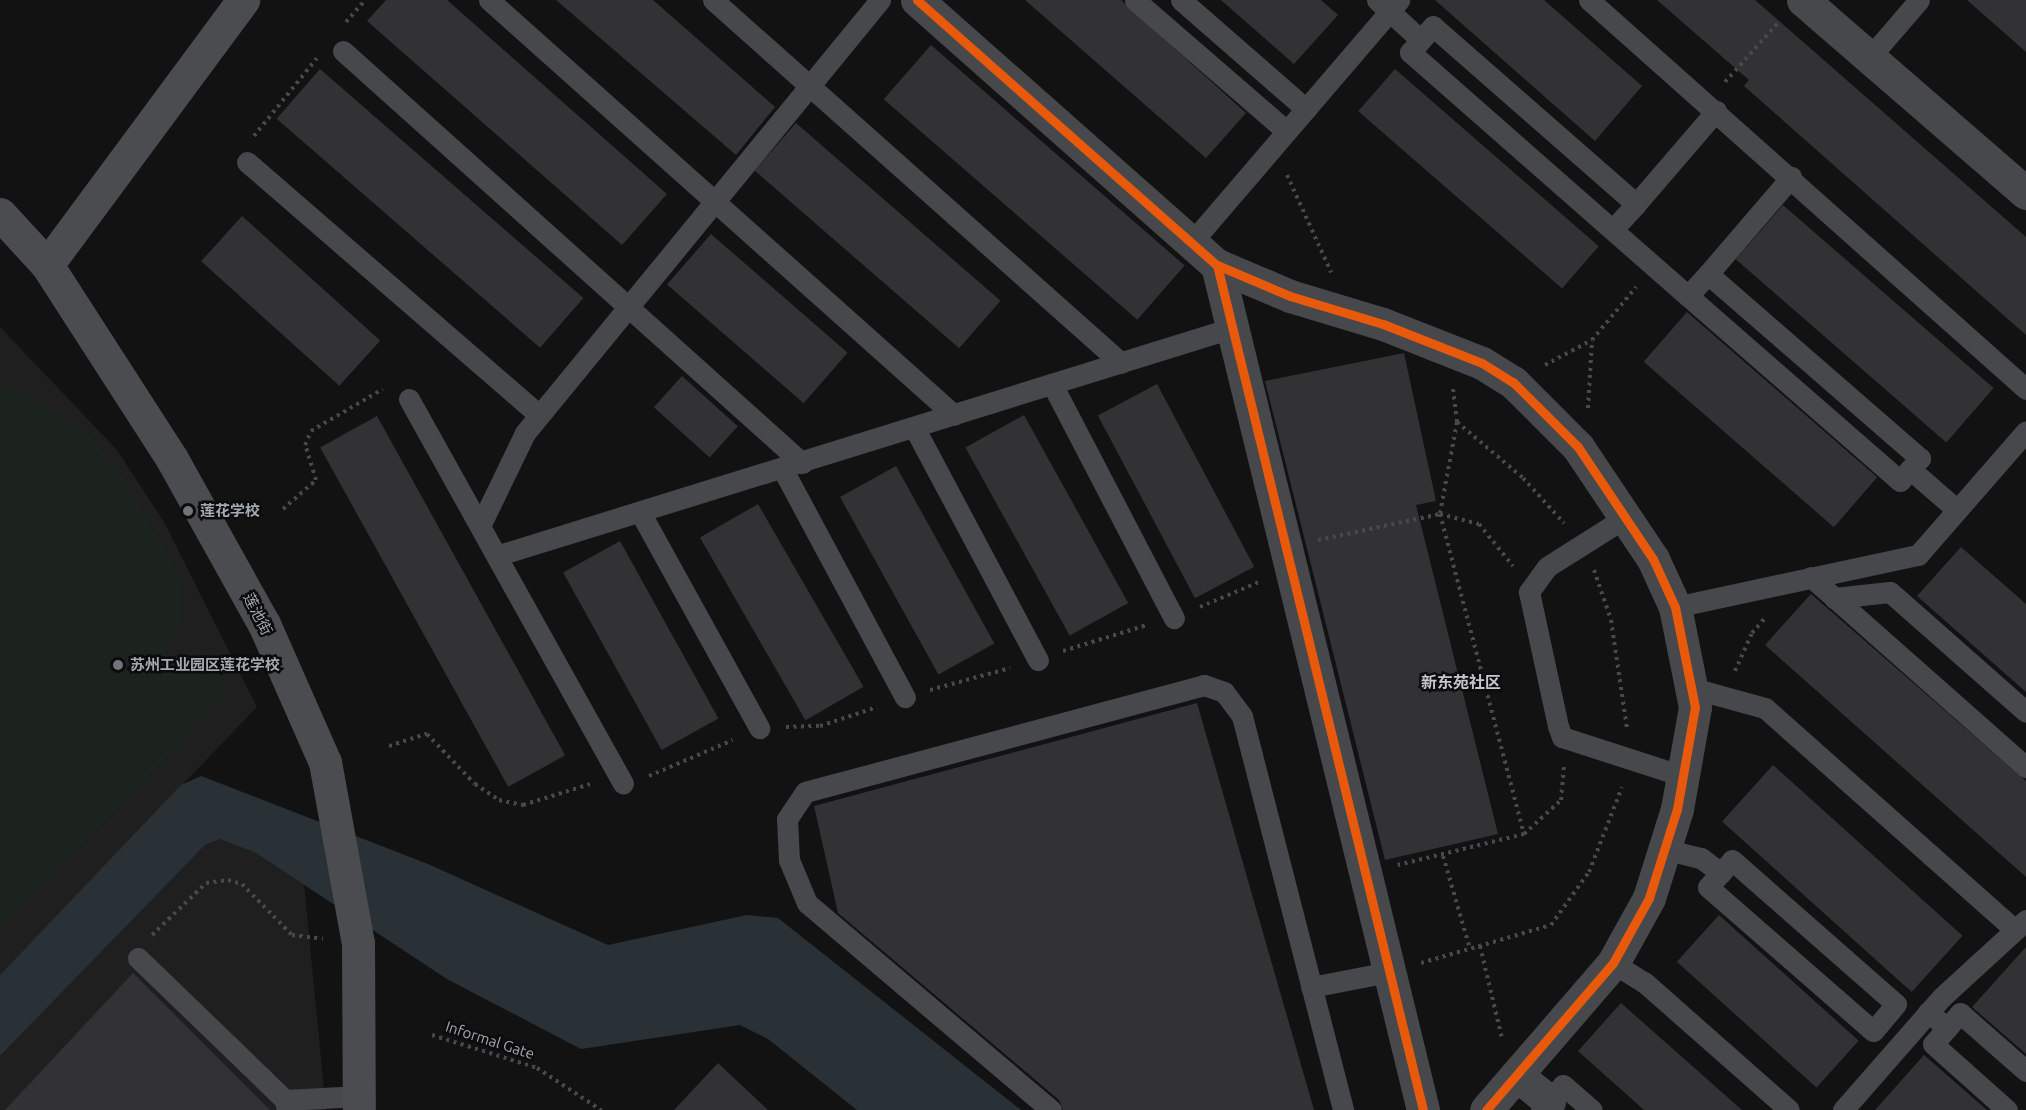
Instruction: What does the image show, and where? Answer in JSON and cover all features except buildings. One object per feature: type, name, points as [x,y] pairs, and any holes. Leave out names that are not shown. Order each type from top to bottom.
[{"type":"main road","points":[[47,265],[243,0]]},
{"type":"main road","name":"莲池街","points":[[0,214],[47,265],[219,539],[303,709],[333,793],[344,941],[360,1103]]},
{"type":"street","points":[[917,0],[1216,266],[1474,360],[1513,382],[1578,447],[1626,517],[1675,607],[1692,688],[1683,776],[1649,898],[1613,963],[1486,1110]]},
{"type":"street","points":[[1793,9],[1870,57],[2026,193]]},
{"type":"street","points":[[1216,266],[1423,1110]]},
{"type":"street","points":[[1515,1079],[1545,1106]]},
{"type":"lane","points":[[489,0],[954,415]]},
{"type":"lane","points":[[713,0],[1121,363]]},
{"type":"lane","points":[[481,524],[539,415],[713,198],[880,0]]},
{"type":"lane","points":[[1135,0],[1280,138]]},
{"type":"lane","points":[[1182,0],[1306,109]]},
{"type":"lane","points":[[1589,0],[1791,177],[2026,389]]},
{"type":"lane","points":[[1870,57],[1919,0]]},
{"type":"lane","points":[[1191,243],[1306,109],[1389,4],[1421,40]]},
{"type":"lane","points":[[1636,204],[1433,26],[1410,52],[1900,481],[1920,458],[1708,274]]},
{"type":"lane","points":[[336,44],[626,306],[792,465],[905,697]]},
{"type":"lane","points":[[1613,230],[1711,107]]},
{"type":"lane","points":[[247,162],[539,415]]},
{"type":"lane","points":[[1688,296],[1791,177]]},
{"type":"lane","points":[[499,555],[1232,328]]},
{"type":"lane","points":[[1052,384],[1174,618]]},
{"type":"lane","points":[[409,399],[499,555],[623,784]]},
{"type":"lane","points":[[914,427],[1038,660]]},
{"type":"lane","points":[[1675,607],[1918,555],[2026,431]]},
{"type":"lane","points":[[1910,469],[1957,510]]},
{"type":"lane","points":[[640,513],[759,728]]},
{"type":"lane","points":[[1626,517],[1547,567],[1529,592],[1562,736],[1683,776]]},
{"type":"lane","points":[[1811,577],[2026,767]]},
{"type":"lane","points":[[1834,598],[1890,592],[2026,712]]},
{"type":"lane","points":[[1051,1110],[807,903],[789,860],[787,819],[806,792],[1188,686],[1224,692],[1242,716],[1343,1110]]},
{"type":"lane","points":[[1692,688],[1765,708],[2021,926],[1929,1012],[1843,1110]]},
{"type":"lane","points":[[1664,849],[1701,858],[1721,873]]},
{"type":"lane","points":[[1732,860],[1896,1004],[1883,1019],[1873,1031],[1708,887],[1732,860]]},
{"type":"lane","points":[[138,958],[286,1105],[360,1103]]},
{"type":"lane","points":[[1613,963],[1644,982],[1789,1110]]},
{"type":"lane","points":[[1311,987],[1389,972]]},
{"type":"lane","points":[[1929,1012],[1947,1028]]},
{"type":"lane","points":[[2007,1110],[1933,1044],[1960,1013],[2026,1071]]},
{"type":"lane","points":[[1883,1019],[1906,1039]]},
{"type":"lane","points":[[1545,1106],[1563,1085],[1592,1110]]},
{"type":"path","points":[[247,162],[237,156],[336,44],[365,0]]},
{"type":"path","points":[[1711,107],[1793,9]]},
{"type":"path","points":[[1280,138],[1350,314]]},
{"type":"path","points":[[1513,382],[1592,340],[1654,265]]},
{"type":"path","points":[[1578,447],[1590,402],[1592,340]]},
{"type":"path","points":[[283,509],[316,480],[305,445],[311,431],[395,385],[409,399]]},
{"type":"path","points":[[1457,422],[1440,514],[1524,834]]},
{"type":"path","points":[[389,746],[427,734],[475,784],[499,800],[523,805],[599,780],[623,784],[759,728],[820,726],[905,697],[1038,660],[1174,618],[1288,558],[1440,514],[1479,524],[1529,592]]},
{"type":"path","points":[[1725,697],[1744,647],[1768,615]]},
{"type":"path","points":[[1365,872],[1443,856],[1524,834],[1561,800],[1562,736]]},
{"type":"path","points":[[1443,856],[1470,949]]},
{"type":"path","points":[[138,958],[145,942],[206,883],[228,880],[242,884],[292,935],[344,941]]},
{"type":"path","points":[[1480,946],[1515,1079]]},
{"type":"shaded area","name":"苏州工业园区莲花学校","points":[[0,327],[117,450],[164,522],[257,707],[0,975]]},
{"type":"shaded area","name":"苏州工业园区莲花学校","points":[[0,386],[14,388],[89,433],[125,479],[176,570],[183,596],[179,629],[163,658],[173,669],[193,649],[232,689],[0,931]]},
{"type":"shaded area","points":[[201,776],[428,864],[608,945],[747,915],[778,918],[1021,1110],[857,1110],[768,1039],[740,1025],[581,1049],[447,979],[256,853],[220,839],[205,845],[0,1056],[0,975],[181,785]]},
{"type":"shaded area","points":[[220,839],[256,853],[304,884],[326,1110],[0,1110],[0,1056],[205,845]]},
{"type":"cycle path","points":[[917,0],[1217,265]]},
{"type":"cycle path","points":[[1423,1110],[1217,265],[1290,296],[1383,324],[1482,363],[1513,382],[1578,447],[1653,559],[1675,607],[1695,707],[1677,809],[1649,898],[1613,963],[1486,1110]]},
{"type":"place","name":"莲花学校","points":[[188,511]]},
{"type":"place","name":"苏州工业园区莲花学校","points":[[118,665]]},
{"type":"district","name":"新东苑社区","points":[[1461,682]]}]
